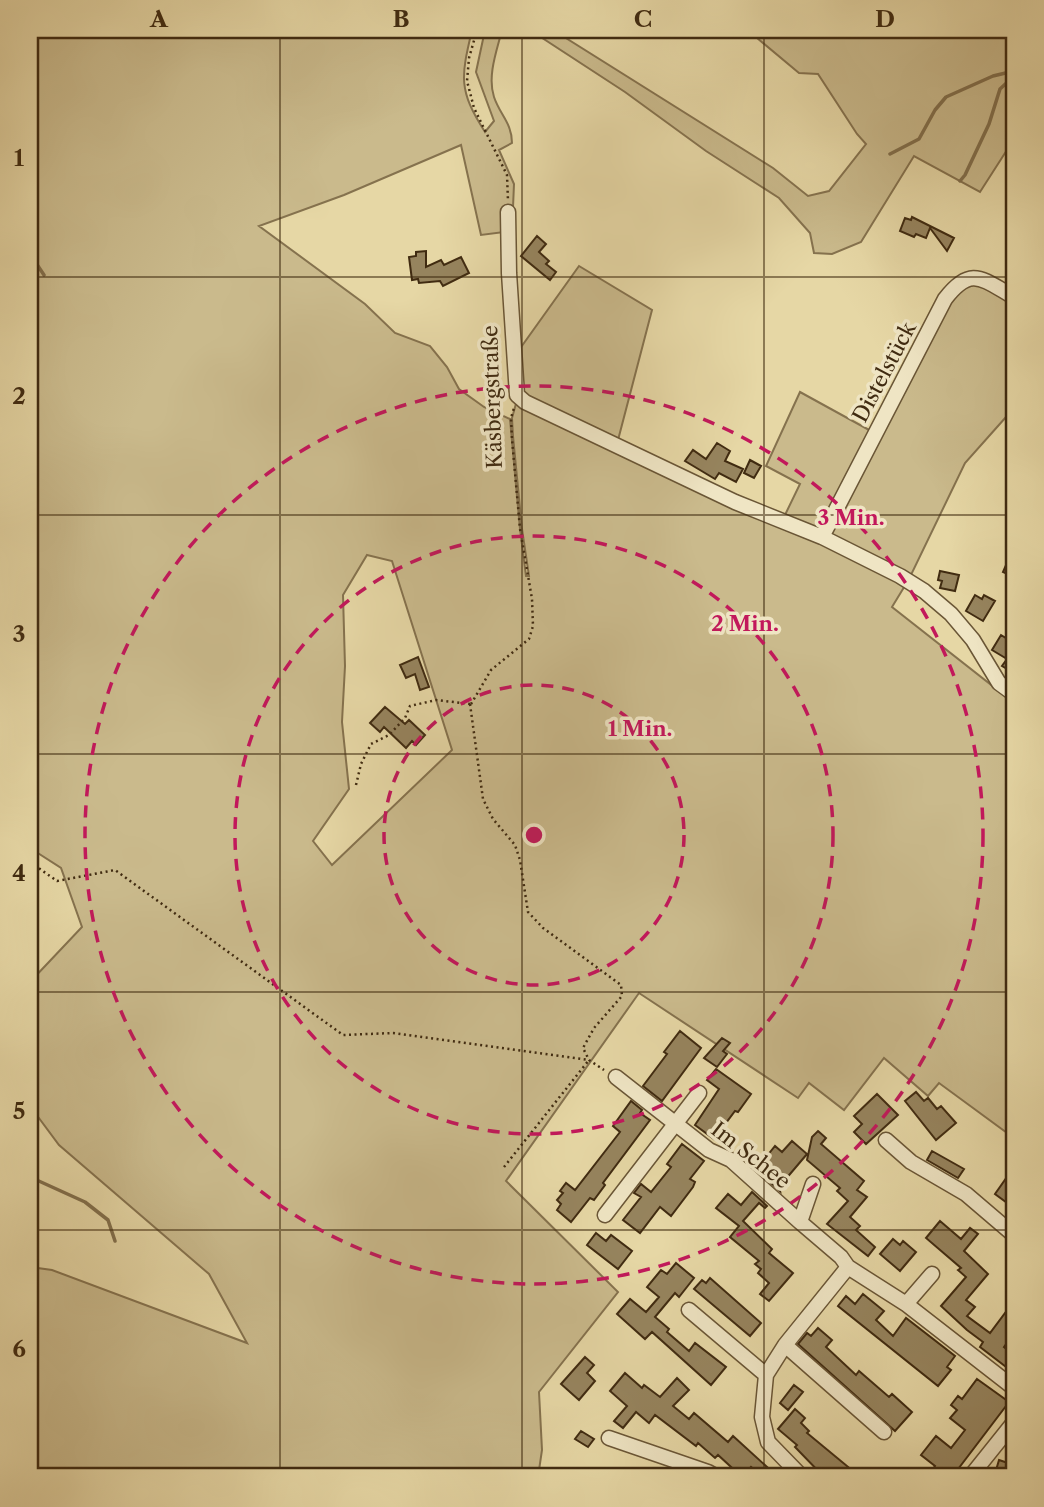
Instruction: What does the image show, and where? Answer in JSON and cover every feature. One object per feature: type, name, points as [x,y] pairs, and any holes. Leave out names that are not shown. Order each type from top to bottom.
[{"type":"street","name":"Käsbergstraße","points":[[508,212],[510,299],[517,394]]},
{"type":"street","name":"Distelstück","points":[[822,537],[945,299],[957,283],[970,277],[981,279],[1014,297]]},
{"type":"street","points":[[517,394],[525,401],[735,502],[822,537],[900,576],[924,591],[951,614],[972,640],[999,683],[1014,694]]},
{"type":"street","name":"Im Schee","points":[[616,1077],[709,1150],[731,1160],[841,1257],[848,1267],[906,1304],[1014,1388]]},
{"type":"street","points":[[605,1215],[699,1093]]},
{"type":"street","points":[[886,1140],[911,1162],[966,1194],[1014,1234]]},
{"type":"street","points":[[800,1222],[813,1184]]},
{"type":"street","points":[[803,1477],[768,1442],[762,1417],[766,1375],[785,1345],[848,1267]]},
{"type":"street","points":[[906,1304],[932,1274]]},
{"type":"street","points":[[689,1310],[766,1375]]},
{"type":"street","points":[[785,1345],[884,1432]]},
{"type":"street","points":[[970,1477],[1014,1422]]},
{"type":"street","points":[[609,1438],[709,1475]]},
{"type":"path","points":[[477,30],[469,58],[467,81],[474,108],[507,175],[508,212]]},
{"type":"path","name":"Käsbergstraße","points":[[470,704],[491,670],[529,639],[533,626],[512,439],[511,418],[517,394]]},
{"type":"path","points":[[356,785],[361,764],[371,744],[389,735],[405,718],[410,706],[436,700],[470,704],[483,799],[493,819],[515,845],[528,912],[542,928],[621,985],[622,996],[594,1028],[583,1048],[589,1060]]},
{"type":"path","points":[[30,862],[57,881],[115,870],[343,1035],[393,1033],[589,1060],[616,1077]]},
{"type":"path","points":[[504,1167],[589,1060]]},
{"type":"shaded area","points":[[30,30],[472,30],[464,83],[470,105],[485,132],[494,121],[476,72],[485,30],[502,30],[494,63],[492,89],[508,124],[512,143],[499,150],[514,184],[512,231],[481,235],[461,145],[344,195],[259,226],[365,304],[395,333],[430,346],[447,367],[459,389],[484,407],[510,419],[526,576],[529,576],[512,418],[517,400],[906,584],[892,607],[999,691],[1014,696],[1014,1138],[939,1083],[928,1096],[884,1058],[844,1110],[809,1083],[798,1098],[639,993],[506,1181],[618,1292],[539,1392],[542,1450],[538,1477],[30,1477],[30,1267],[52,1270],[247,1343],[209,1274],[59,1145],[30,1106],[30,982],[82,927],[61,868],[30,848]],"holes":[[[367,555],[392,561],[452,750],[332,865],[313,841],[349,789],[342,722],[345,666],[343,595]]]},
{"type":"shaded area","points":[[530,30],[553,30],[773,168],[808,196],[829,191],[866,144],[818,74],[799,73],[757,38],[765,30],[1014,30],[1014,139],[980,192],[914,156],[861,242],[832,254],[814,253],[810,233],[779,198]]},
{"type":"shaded area","points":[[579,266],[652,310],[618,440],[525,398],[521,389],[519,350]]},
{"type":"shaded area","points":[[971,281],[1014,299],[1014,408],[965,463],[910,577],[828,537],[947,301]]},
{"type":"shaded area","points":[[800,392],[871,431],[824,520],[815,527],[784,517],[800,484],[766,466]]},
{"type":"building","points":[[912,217],[954,238],[947,251],[930,228],[926,238],[916,234],[914,237],[900,231],[905,218],[911,220]]},
{"type":"building","points":[[537,236],[546,244],[539,252],[549,261],[546,264],[556,272],[550,280],[521,256]]},
{"type":"building","points":[[426,251],[426,267],[441,260],[444,265],[461,257],[469,273],[443,286],[440,281],[419,283],[418,279],[412,280],[409,257],[416,256],[416,252]]},
{"type":"building","points":[[717,443],[730,451],[725,461],[743,469],[736,482],[719,473],[715,479],[685,461],[693,450],[706,459]]},
{"type":"building","points":[[750,460],[761,466],[754,478],[744,473]]},
{"type":"building","points":[[1014,547],[1014,577],[1003,572]]},
{"type":"building","points":[[940,571],[959,575],[955,591],[940,588]]},
{"type":"building","points":[[975,595],[982,599],[984,595],[995,601],[983,621],[966,611]]},
{"type":"building","points":[[1014,624],[1014,673],[1002,666],[1007,659],[992,650],[1001,635],[1006,638]]},
{"type":"building","points":[[418,657],[429,687],[420,690],[415,674],[406,678],[400,665]]},
{"type":"building","points":[[385,707],[405,724],[409,720],[425,735],[416,745],[412,741],[406,748],[384,727],[380,732],[370,723]]},
{"type":"building","points":[[680,1031],[701,1048],[662,1101],[643,1086]]},
{"type":"building","points":[[722,1038],[730,1043],[723,1051],[727,1054],[717,1067],[704,1058]]},
{"type":"building","points":[[716,1069],[751,1094],[714,1139],[695,1125],[719,1089],[707,1080]]},
{"type":"building","points":[[916,1092],[924,1101],[928,1098],[937,1109],[941,1106],[956,1123],[936,1140],[905,1101]]},
{"type":"building","points":[[877,1094],[898,1115],[866,1144],[854,1132],[862,1124],[854,1116]]},
{"type":"building","points":[[631,1101],[642,1110],[640,1113],[650,1120],[603,1183],[605,1185],[594,1200],[590,1198],[571,1222],[557,1210],[561,1204],[557,1200],[563,1193],[560,1191],[566,1183],[575,1190],[620,1132],[613,1126]]},
{"type":"building","points":[[818,1131],[826,1138],[821,1144],[864,1181],[857,1190],[867,1197],[850,1217],[860,1226],[856,1230],[875,1247],[868,1256],[827,1224],[848,1201],[837,1191],[840,1188],[807,1160],[812,1137]]},
{"type":"building","points":[[792,1141],[807,1154],[779,1187],[780,1191],[770,1182],[773,1178],[759,1166],[775,1146],[782,1152]]},
{"type":"building","points":[[682,1144],[704,1161],[690,1179],[695,1182],[693,1187],[671,1216],[660,1207],[640,1233],[623,1220],[641,1197],[634,1193],[641,1184],[651,1192],[671,1167],[667,1164]]},
{"type":"building","points":[[932,1151],[964,1169],[958,1178],[927,1160]]},
{"type":"building","points":[[1014,1167],[1014,1208],[995,1194]]},
{"type":"building","points":[[752,1192],[767,1206],[765,1208],[759,1203],[743,1221],[772,1249],[769,1253],[793,1273],[769,1301],[760,1294],[769,1283],[758,1273],[761,1269],[755,1264],[759,1261],[730,1237],[739,1226],[716,1208],[728,1194],[741,1205]]},
{"type":"building","points":[[940,1221],[961,1239],[970,1228],[978,1234],[964,1251],[988,1274],[966,1300],[975,1307],[967,1316],[990,1333],[1014,1301],[1014,1333],[1004,1347],[1014,1355],[1014,1373],[980,1347],[983,1342],[941,1306],[966,1277],[958,1270],[961,1268],[926,1238]]},
{"type":"building","points":[[596,1233],[606,1241],[611,1235],[632,1251],[618,1269],[587,1245]]},
{"type":"building","points":[[893,1239],[900,1245],[903,1241],[916,1252],[900,1271],[880,1254]]},
{"type":"building","points":[[676,1263],[694,1278],[679,1297],[675,1293],[655,1317],[669,1329],[667,1332],[689,1351],[695,1343],[726,1367],[711,1385],[652,1332],[645,1339],[617,1314],[630,1299],[646,1312],[659,1297],[647,1287],[661,1270],[667,1274]]},
{"type":"building","points":[[710,1278],[761,1323],[750,1336],[694,1289],[702,1280],[706,1283]]},
{"type":"building","points":[[863,1294],[884,1311],[876,1320],[893,1336],[906,1318],[955,1356],[947,1367],[951,1370],[938,1386],[838,1306],[846,1296],[855,1304]]},
{"type":"building","points":[[818,1328],[832,1340],[826,1347],[856,1375],[859,1371],[889,1397],[892,1394],[912,1412],[895,1431],[798,1344],[807,1333],[811,1336]]},
{"type":"building","points":[[585,1357],[594,1365],[587,1373],[595,1381],[579,1400],[561,1384]]},
{"type":"building","points":[[625,1373],[642,1388],[644,1385],[660,1397],[677,1378],[689,1390],[673,1406],[689,1419],[694,1413],[728,1442],[733,1436],[778,1477],[763,1477],[751,1467],[742,1477],[718,1455],[715,1458],[698,1443],[696,1446],[655,1415],[649,1423],[636,1412],[623,1428],[614,1421],[627,1406],[610,1391]]},
{"type":"building","points":[[977,1379],[1009,1402],[952,1477],[927,1477],[935,1466],[921,1455],[936,1436],[951,1448],[965,1430],[950,1418],[957,1410],[951,1405],[958,1396],[962,1399]]},
{"type":"building","points":[[794,1385],[803,1392],[788,1410],[780,1403]]},
{"type":"building","points":[[795,1409],[805,1418],[801,1423],[809,1431],[807,1433],[857,1477],[824,1477],[795,1447],[797,1445],[778,1429]]},
{"type":"building","points":[[581,1431],[594,1439],[588,1447],[575,1439]]},
{"type":"building","points":[[999,1460],[1014,1465],[1014,1477],[994,1477]]},
{"type":"waterway","points":[[890,154],[919,139],[935,110],[946,97],[993,76],[1014,71]]},
{"type":"waterway","points":[[960,181],[989,124],[1000,89],[1014,76]]},
{"type":"waterway","points":[[30,254],[44,275]]},
{"type":"waterway","points":[[30,1177],[85,1202],[108,1220],[115,1241]]}]
